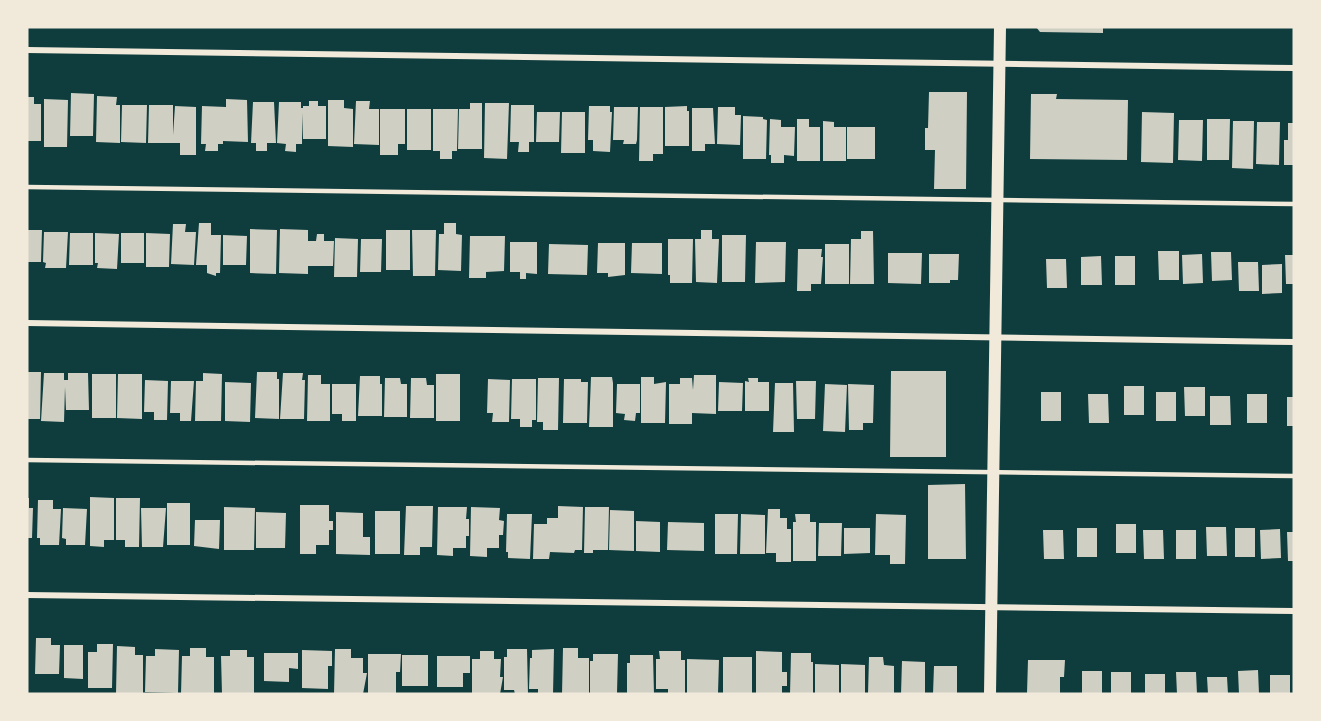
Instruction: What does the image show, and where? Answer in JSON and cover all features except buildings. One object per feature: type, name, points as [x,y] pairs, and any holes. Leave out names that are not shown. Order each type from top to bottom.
[{"type":"main road","points":[[990,694],[1000,27]]},
{"type":"street","points":[[27,50],[1294,68]]},
{"type":"street","points":[[27,323],[1294,342]]},
{"type":"street","points":[[27,595],[1294,611]]},
{"type":"lane","points":[[27,188],[1294,204]]},
{"type":"lane","points":[[27,460],[1294,476]]}]
